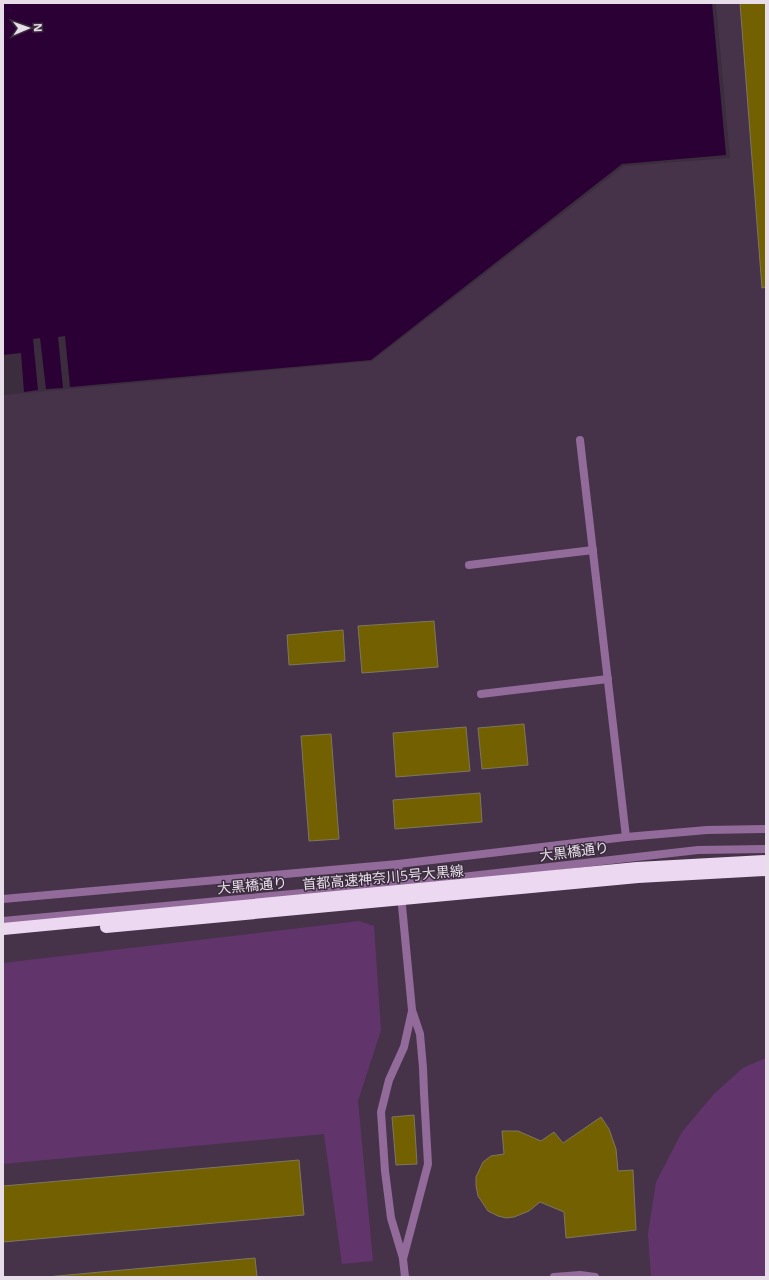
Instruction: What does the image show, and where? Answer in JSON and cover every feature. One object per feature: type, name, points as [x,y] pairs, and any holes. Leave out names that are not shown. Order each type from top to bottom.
[{"type":"highway","name":"首都高速神奈川5号大黒線","points":[[3,929],[637,868],[766,861]]},
{"type":"highway","name":"首都高速神奈川5号大黒線","points":[[3,937],[630,878],[766,870]]},
{"type":"street","points":[[580,440],[626,837]]},
{"type":"street","points":[[469,565],[593,550]]},
{"type":"street","points":[[481,694],[608,680]]},
{"type":"street","name":"大黒橋通り","points":[[3,899],[398,864],[626,837],[707,830],[766,829]]},
{"type":"street","name":"大黒橋通り","points":[[3,921],[400,884],[698,850],[766,849]]},
{"type":"street","points":[[398,864],[412,1010],[420,1034],[424,1068],[428,1164],[403,1259]]},
{"type":"street","points":[[405,1277],[403,1259],[391,1218],[385,1171],[381,1112],[389,1080],[404,1047],[412,1010]]},
{"type":"street","points":[[554,1277],[580,1275],[595,1277]]},
{"type":"shaded area","points":[[3,3],[712,3],[726,155],[622,164],[371,360],[70,387],[65,336],[58,337],[63,388],[46,389],[40,338],[33,339],[38,390],[24,392],[21,353],[3,355]]},
{"type":"shaded area","points":[[716,3],[766,3],[766,1277],[3,1277],[3,395],[372,361],[624,166],[730,158]]},
{"type":"shaded area","points":[[359,921],[374,926],[381,1030],[358,1101],[373,1261],[342,1264],[324,1134],[3,1164],[3,963]]},
{"type":"shaded area","points":[[766,1058],[766,1277],[651,1277],[648,1234],[656,1182],[682,1132],[714,1094],[743,1068]]},
{"type":"building","points":[[740,3],[766,3],[766,287],[762,288]]},
{"type":"building","points":[[434,621],[438,667],[362,673],[358,626]]},
{"type":"building","points":[[343,630],[345,661],[289,665],[287,635]]},
{"type":"building","points":[[524,724],[528,765],[482,769],[478,728]]},
{"type":"building","points":[[466,727],[470,771],[396,777],[393,733]]},
{"type":"building","points":[[331,734],[339,839],[309,841],[301,736]]},
{"type":"building","points":[[480,793],[482,822],[395,829],[393,800]]},
{"type":"building","points":[[414,1115],[417,1164],[396,1165],[392,1117]]},
{"type":"building","points":[[601,1117],[609,1129],[616,1149],[618,1171],[633,1170],[636,1230],[566,1238],[564,1212],[540,1202],[529,1211],[514,1217],[506,1218],[488,1211],[478,1196],[476,1177],[483,1162],[491,1156],[504,1154],[502,1131],[518,1131],[541,1141],[554,1132],[563,1143]]},
{"type":"building","points":[[299,1160],[304,1215],[3,1242],[3,1186]]},
{"type":"building","points":[[255,1258],[257,1277],[46,1277]]}]
